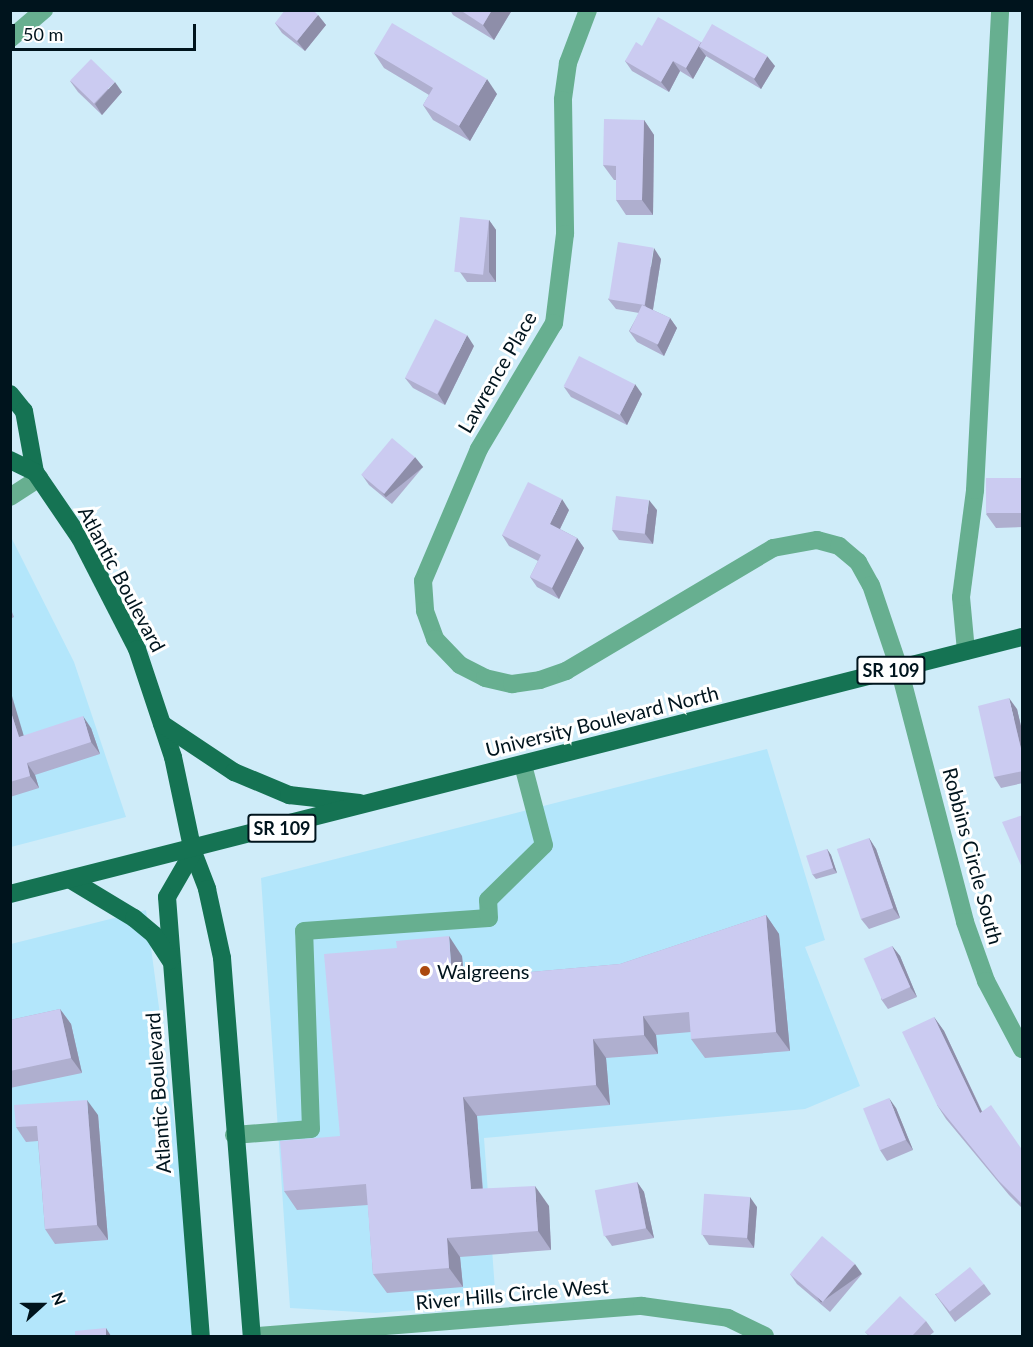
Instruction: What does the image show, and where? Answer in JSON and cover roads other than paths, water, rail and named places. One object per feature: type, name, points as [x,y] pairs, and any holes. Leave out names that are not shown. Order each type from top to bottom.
[{"type":"main road","name":"Atlantic Boulevard","points":[[10,394],[24,411],[37,475],[80,538],[137,649],[162,724],[222,958],[234,1136],[252,1336]]},
{"type":"main road","points":[[10,460],[37,475]]},
{"type":"main road","name":"University Boulevard North","points":[[193,852],[370,804],[1023,637]]},
{"type":"main road","points":[[162,724],[234,772],[289,795],[370,804]]},
{"type":"main road","name":"Atlantic Boulevard","points":[[193,852],[167,897],[201,1336]]},
{"type":"main road","name":"SR 109","points":[[10,894],[193,852]]},
{"type":"main road","points":[[71,880],[154,934],[171,962]]},
{"type":"street","points":[[10,39],[44,10]]},
{"type":"street","name":"Lawrence Place","points":[[435,639],[425,611],[423,581],[479,449],[554,323],[565,234],[563,100],[568,63],[588,10]]},
{"type":"street","points":[[966,651],[961,597],[975,490],[1000,10]]},
{"type":"street","points":[[10,497],[37,475]]},
{"type":"street","name":"Robbins Circle South","points":[[435,639],[460,665],[485,678],[512,684],[540,680],[566,671],[773,548],[817,540],[838,546],[858,562],[871,585],[899,668],[965,922],[986,981],[1023,1049]]},
{"type":"street","points":[[234,1136],[311,1129],[304,931],[489,918],[488,900],[544,845],[523,765]]},
{"type":"street","name":"River Hills Circle West","points":[[258,1336],[642,1306],[728,1318],[765,1336]]},
{"type":"place","name":"Walgreens","points":[[425,971]]}]
